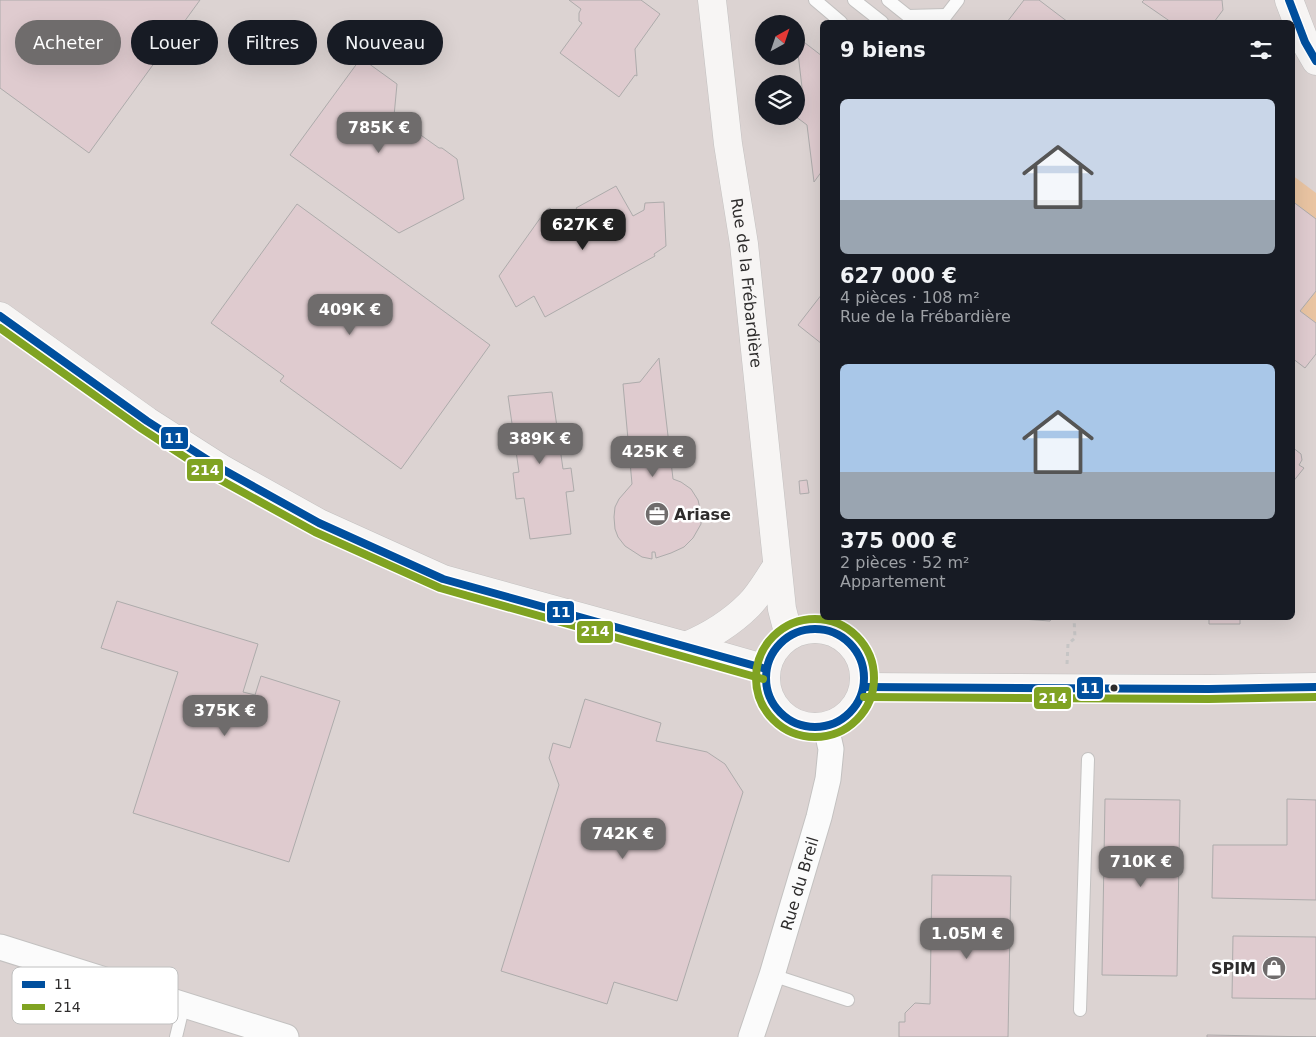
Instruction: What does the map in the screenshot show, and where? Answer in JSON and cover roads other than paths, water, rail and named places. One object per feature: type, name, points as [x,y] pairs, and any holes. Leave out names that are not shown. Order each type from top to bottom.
[{"type":"street","name":"Rue de la Frébardière","points":[[712,0],[728,144],[744,244],[782,609],[789,636]]},
{"type":"street","points":[[1289,0],[1305,42],[1316,61]]},
{"type":"street","points":[[0,316],[146,421],[222,469],[319,523],[443,579],[766,669]]},
{"type":"street","points":[[686,646],[711,635],[750,604],[777,566]]},
{"type":"street","points":[[820,629],[836,633],[849,643],[859,656],[864,671],[864,687],[859,701],[851,713],[826,727],[810,727],[794,723],[781,714],[771,701],[766,686],[766,669],[778,645],[789,636],[804,630],[820,629]]},
{"type":"street","points":[[864,687],[1065,689],[1316,687]]},
{"type":"street","name":"Rue du Breil","points":[[751,1037],[772,975],[819,817],[828,779],[831,749],[826,727]]},
{"type":"street","points":[[0,947],[65,967]]},
{"type":"street","points":[[178,1002],[286,1037]]},
{"type":"lane","points":[[814,0],[839,20]]},
{"type":"lane","points":[[854,0],[879,20]]},
{"type":"lane","points":[[888,0],[908,16],[943,19],[958,0]]},
{"type":"lane","points":[[1080,1010],[1088,759]]},
{"type":"lane","points":[[772,975],[848,1000]]},
{"type":"lane","points":[[176,1037],[184,1004]]},
{"type":"place","name":"Ariase","points":[[657,514]]},
{"type":"place","name":"SPIM","points":[[1274,968]]}]
